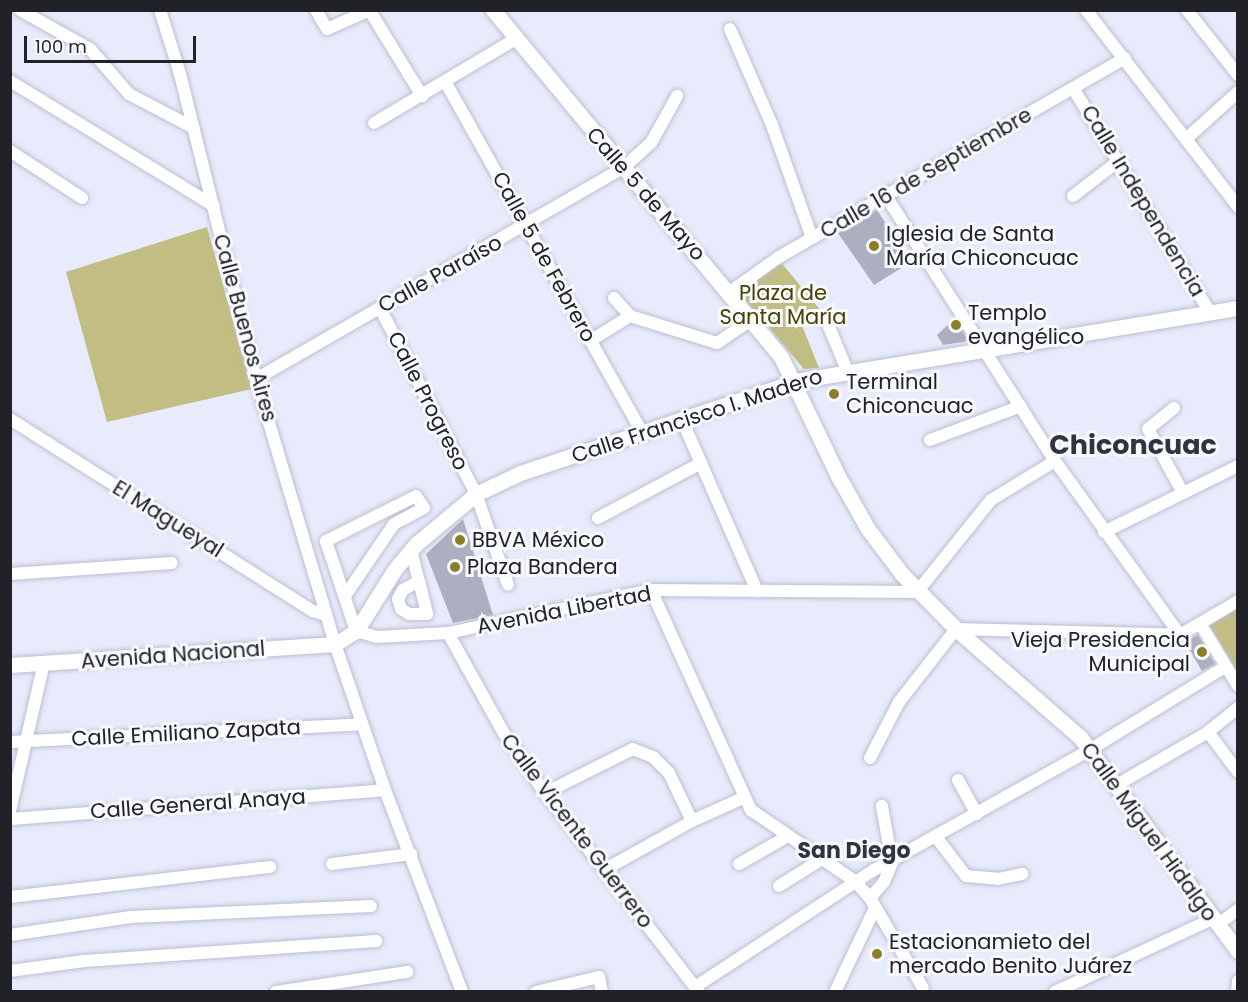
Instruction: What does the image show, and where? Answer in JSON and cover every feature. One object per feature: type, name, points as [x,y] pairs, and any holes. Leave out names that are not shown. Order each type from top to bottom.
[{"type":"main road","name":"Calle 5 de Mayo","points":[[493,10],[514,40],[730,292],[796,381]]},
{"type":"main road","name":"Calle Francisco I. Madero","points":[[335,644],[356,631],[411,550],[476,494],[520,473],[796,381],[847,370],[1238,308]]},
{"type":"main road","name":"Calle Miguel Hidalgo","points":[[796,381],[838,476],[868,529],[918,592],[956,629],[1091,749],[1115,786],[1238,951]]},
{"type":"main road","name":"Avenida Nacional","points":[[10,664],[335,644]]},
{"type":"street","points":[[20,10],[90,49],[129,94],[194,128]]},
{"type":"street","name":"Calle Buenos Aires","points":[[160,10],[194,128],[256,379],[335,644],[385,790]]},
{"type":"street","points":[[316,10],[327,29],[370,10],[422,96]]},
{"type":"street","points":[[1086,10],[1238,207]]},
{"type":"street","points":[[1187,10],[1238,75]]},
{"type":"street","points":[[730,29],[772,125],[812,238]]},
{"type":"street","points":[[374,123],[446,83],[514,40]]},
{"type":"street","name":"Calle 16 de Septiembre","points":[[730,292],[812,238],[1125,58]]},
{"type":"street","points":[[10,81],[214,206]]},
{"type":"street","name":"Calle 5 de Febrero","points":[[446,83],[642,432]]},
{"type":"street","name":"Calle Independencia","points":[[1073,88],[1120,160],[1211,314]]},
{"type":"street","points":[[1186,139],[1238,92]]},
{"type":"street","name":"Calle Paraíso","points":[[256,379],[527,226],[623,168],[651,143],[677,96]]},
{"type":"street","points":[[10,151],[82,198]]},
{"type":"street","points":[[1073,195],[1120,160]]},
{"type":"street","points":[[886,196],[986,349],[1055,461],[1180,635]]},
{"type":"street","points":[[614,298],[630,316],[717,343],[752,320]]},
{"type":"street","name":"Calle Progreso","points":[[380,308],[476,494],[508,585]]},
{"type":"street","points":[[590,341],[630,316]]},
{"type":"street","points":[[827,322],[847,370]]},
{"type":"street","points":[[930,440],[1021,406]]},
{"type":"street","points":[[1174,408],[1148,429],[1183,493]]},
{"type":"street","name":"El Magueyal","points":[[10,419],[303,605],[326,615]]},
{"type":"street","points":[[682,420],[757,591]]},
{"type":"street","points":[[918,592],[991,500],[1055,461]]},
{"type":"street","points":[[598,518],[700,463]]},
{"type":"street","points":[[1104,532],[1238,466]]},
{"type":"street","points":[[345,596],[394,524],[424,508],[416,496],[326,541],[356,631]]},
{"type":"street","points":[[411,550],[419,581]]},
{"type":"street","points":[[10,574],[172,563]]},
{"type":"street","points":[[651,590],[743,798],[752,810],[856,882],[872,903],[923,988]]},
{"type":"street","name":"Avenida Libertad","points":[[356,631],[377,637],[448,633],[651,590],[918,592]]},
{"type":"street","points":[[870,758],[899,702],[956,629],[1180,635],[1201,625],[1238,601]]},
{"type":"street","points":[[1201,625],[1238,686]]},
{"type":"street","name":"Calle Vicente Guerrero","points":[[448,633],[503,732],[545,794],[697,989]]},
{"type":"street","points":[[10,811],[44,663]]},
{"type":"street","points":[[697,989],[856,882],[1091,749],[1226,667]]},
{"type":"street","points":[[1115,786],[1208,732],[1238,708]]},
{"type":"street","name":"Calle Emiliano Zapata","points":[[10,742],[362,724]]},
{"type":"street","points":[[1208,732],[1238,772]]},
{"type":"street","points":[[545,794],[633,748],[653,757],[669,773],[692,821]]},
{"type":"street","points":[[958,780],[977,814]]},
{"type":"street","points":[[385,790],[462,992]]},
{"type":"street","name":"Calle General Anaya","points":[[10,819],[385,790]]},
{"type":"street","points":[[604,870],[692,821],[743,798]]},
{"type":"street","points":[[836,992],[872,903],[892,863],[882,806]]},
{"type":"street","points":[[739,864],[788,836]]},
{"type":"street","points":[[936,837],[966,876],[998,879],[1022,874]]},
{"type":"street","points":[[333,864],[411,854]]},
{"type":"street","points":[[779,886],[822,859]]},
{"type":"street","points":[[10,897],[270,867]]},
{"type":"street","points":[[10,935],[131,917],[371,906]]},
{"type":"street","points":[[1055,992],[1238,910]]},
{"type":"street","points":[[10,971],[84,961],[376,941]]},
{"type":"street","points":[[276,992],[406,972]]},
{"type":"street","points":[[536,992],[599,977],[602,992]]},
{"type":"street","points":[[1237,992],[1238,981]]},
{"type":"green space","points":[[207,227],[252,389],[107,422],[66,272]]},
{"type":"green space","name":"Plaza de Santa María","points":[[780,261],[821,311],[801,323],[819,368],[804,369],[738,291]]},
{"type":"green space","points":[[1237,608],[1237,671],[1210,626]]},
{"type":"building","name":"Iglesia de Santa María Chiconcuac","points":[[877,210],[911,262],[874,285],[838,233]]},
{"type":"building","name":"Templo evangélico","points":[[954,319],[969,341],[943,345],[937,335]]},
{"type":"building","name":"Plaza Bandera","points":[[463,519],[493,615],[453,623],[426,554]]},
{"type":"building","name":"Vieja Presidencia Municipal","points":[[1198,635],[1215,664],[1202,671],[1185,642]]},
{"type":"place","name":"Iglesia de Santa María Chiconcuac","points":[[874,246]]},
{"type":"place","name":"Templo evangélico","points":[[956,325]]},
{"type":"place","name":"Terminal Chiconcuac","points":[[834,394]]},
{"type":"place","name":"BBVA México","points":[[460,540]]},
{"type":"place","name":"Plaza Bandera","points":[[455,567]]},
{"type":"place","name":"Vieja Presidencia Municipal","points":[[1202,652]]},
{"type":"place","name":"Estacionamieto del mercado Benito Juárez","points":[[877,954]]},
{"type":"district","name":"Chiconcuac","points":[[1133,445]]},
{"type":"district","name":"San Diego","points":[[854,851]]}]
